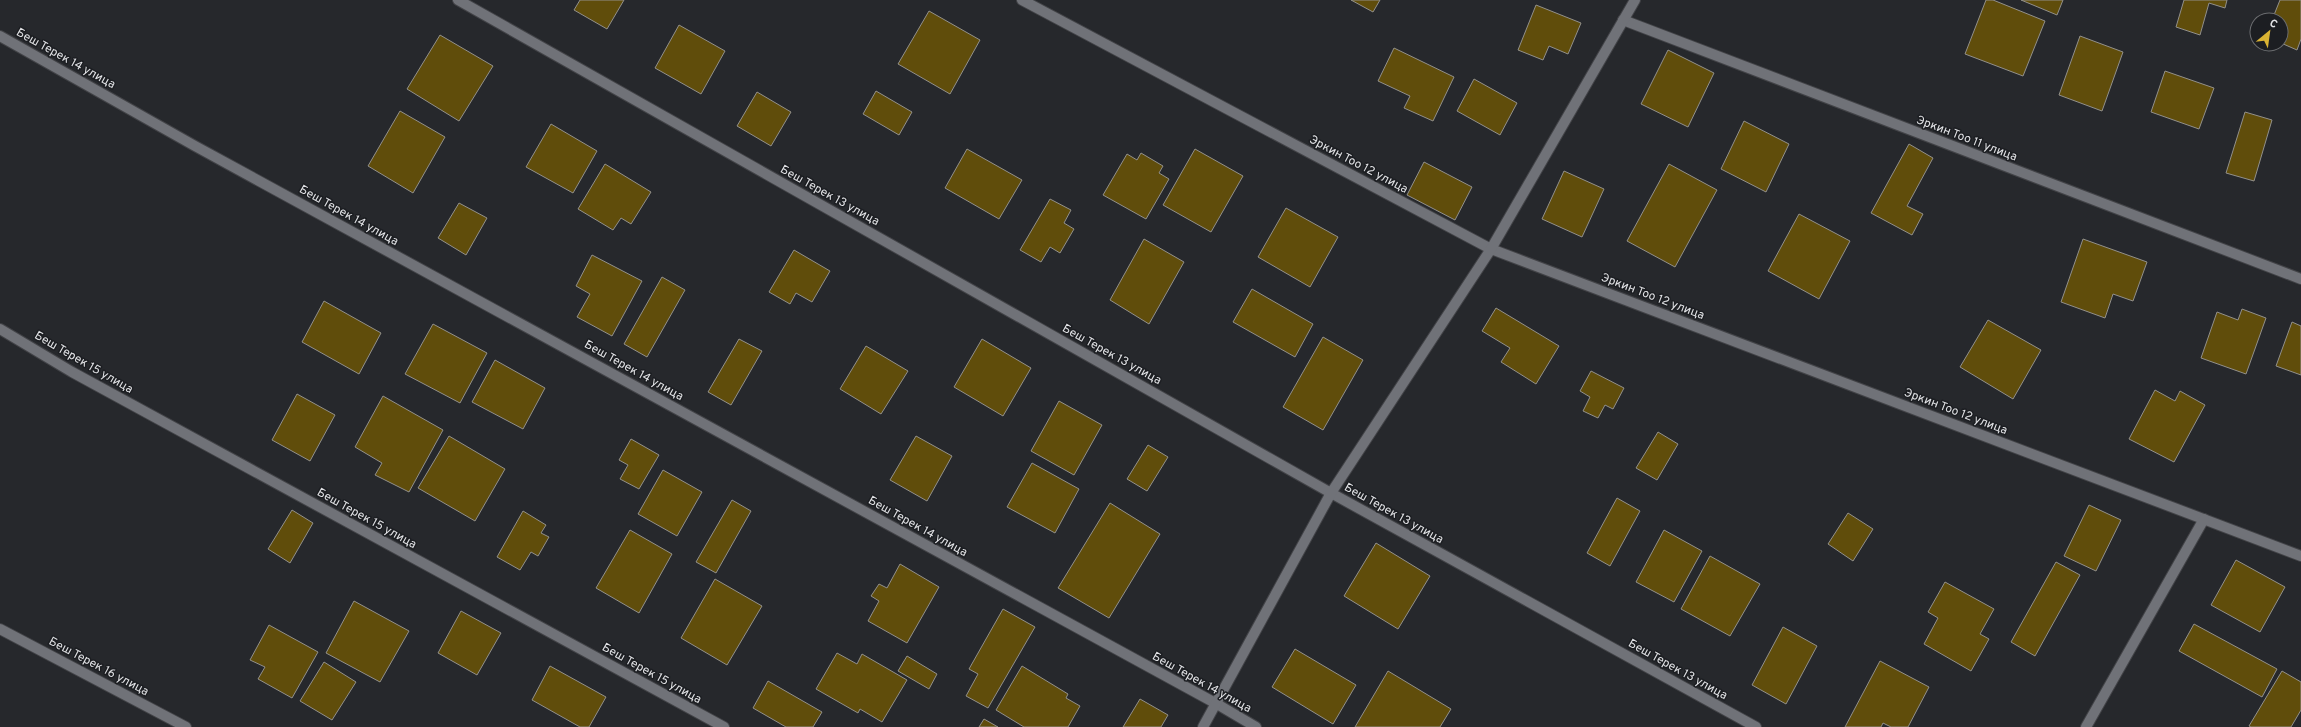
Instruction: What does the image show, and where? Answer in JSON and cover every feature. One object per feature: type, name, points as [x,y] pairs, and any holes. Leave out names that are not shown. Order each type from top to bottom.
[{"type":"street","name":"Беш Терек 13 улица","points":[[458,0],[1332,493],[1756,727]]},
{"type":"street","name":"Эркин Тоо 12 улица","points":[[1022,0],[1491,249],[2301,556]]},
{"type":"street","points":[[1203,727],[1332,493],[1491,249],[1635,0]]},
{"type":"street","name":"Эркин Тоо 11 улица","points":[[1623,20],[2301,279]]},
{"type":"street","name":"Беш Терек 14 улица","points":[[0,36],[195,146],[1217,704],[1256,727]]},
{"type":"street","name":"Беш Терек 15 улица","points":[[0,329],[72,372],[724,727]]},
{"type":"street","points":[[2086,727],[2204,519]]},
{"type":"street","name":"Беш Терек 16 улица","points":[[0,629],[186,727]]},
{"type":"building","points":[[580,0],[624,0],[607,29],[574,10]]},
{"type":"building","points":[[1351,0],[1380,0],[1373,12]]},
{"type":"building","points":[[1986,0],[1993,0],[2045,21],[2023,76],[1965,54]]},
{"type":"building","points":[[2021,0],[2063,0],[2057,15]]},
{"type":"building","points":[[2184,0],[2227,0],[2225,8],[2209,3],[2200,35],[2176,27]]},
{"type":"building","points":[[2280,0],[2301,0],[2301,39],[2297,50],[2289,46],[2289,12],[2275,12]]},
{"type":"building","points":[[1536,5],[1581,23],[1568,54],[1549,46],[1543,60],[1518,50]]},
{"type":"building","points":[[929,11],[980,40],[950,94],[898,64]]},
{"type":"building","points":[[679,25],[725,51],[701,94],[655,68]]},
{"type":"building","points":[[440,35],[493,66],[459,121],[407,89]]},
{"type":"building","points":[[2080,36],[2123,52],[2102,111],[2059,95]]},
{"type":"building","points":[[1394,48],[1454,77],[1433,121],[1404,108],[1410,96],[1378,81]]},
{"type":"building","points":[[1668,50],[1714,73],[1688,127],[1641,104]]},
{"type":"building","points":[[2165,71],[2214,88],[2199,129],[2151,112]]},
{"type":"building","points":[[1474,79],[1517,103],[1500,135],[1457,111]]},
{"type":"building","points":[[876,91],[912,112],[899,135],[863,114]]},
{"type":"building","points":[[757,92],[791,112],[771,146],[737,126]]},
{"type":"building","points":[[400,111],[445,137],[413,193],[368,166]]},
{"type":"building","points":[[2245,112],[2272,120],[2254,181],[2226,173]]},
{"type":"building","points":[[1744,121],[1789,144],[1766,192],[1721,169]]},
{"type":"building","points":[[551,124],[597,151],[573,193],[526,167]]},
{"type":"building","points":[[1909,144],[1933,158],[1907,206],[1923,214],[1912,235],[1871,213]]},
{"type":"building","points":[[967,149],[1022,180],[999,219],[945,188]]},
{"type":"building","points":[[1195,149],[1243,176],[1211,232],[1163,205]]},
{"type":"building","points":[[1141,153],[1163,166],[1159,173],[1169,179],[1146,219],[1103,195],[1127,154],[1137,160]]},
{"type":"building","points":[[1424,162],[1472,187],[1455,220],[1407,195]]},
{"type":"building","points":[[605,164],[651,192],[631,224],[621,218],[613,230],[578,209]]},
{"type":"building","points":[[1669,164],[1717,190],[1675,267],[1627,241]]},
{"type":"building","points":[[1564,171],[1604,189],[1582,237],[1542,219]]},
{"type":"building","points":[[1050,199],[1071,210],[1064,223],[1074,229],[1060,253],[1050,247],[1041,262],[1020,250]]},
{"type":"building","points":[[459,203],[487,218],[466,255],[438,238]]},
{"type":"building","points":[[1286,208],[1338,237],[1310,287],[1258,257]]},
{"type":"building","points":[[1799,214],[1850,241],[1819,299],[1768,271]]},
{"type":"building","points":[[1144,239],[1184,262],[1149,324],[1110,300]]},
{"type":"building","points":[[2083,239],[2147,262],[2133,301],[2113,294],[2105,318],[2061,302]]},
{"type":"building","points":[[794,250],[830,271],[812,302],[796,293],[790,304],[769,292]]},
{"type":"building","points":[[592,255],[642,281],[612,336],[577,317],[590,294],[576,286]]},
{"type":"building","points":[[662,277],[685,290],[647,357],[624,344]]},
{"type":"building","points":[[1252,289],[1313,324],[1295,357],[1233,322]]},
{"type":"building","points":[[324,301],[381,333],[359,374],[302,342]]},
{"type":"building","points":[[1496,308],[1559,346],[1536,384],[1501,362],[1510,348],[1482,331]]},
{"type":"building","points":[[2242,309],[2266,318],[2246,374],[2201,358],[2217,312],[2238,320]]},
{"type":"building","points":[[1988,320],[2041,350],[2013,399],[1960,367]]},
{"type":"building","points":[[2292,322],[2301,326],[2301,375],[2276,366]]},
{"type":"building","points":[[433,324],[487,353],[460,403],[405,374]]},
{"type":"building","points":[[1323,337],[1363,360],[1323,430],[1283,407]]},
{"type":"building","points":[[739,339],[762,351],[731,405],[708,392]]},
{"type":"building","points":[[982,339],[1031,368],[1003,416],[954,387]]},
{"type":"building","points":[[866,346],[908,371],[881,414],[840,389]]},
{"type":"building","points":[[495,360],[545,388],[523,429],[472,402]]},
{"type":"building","points":[[1591,371],[1624,388],[1613,409],[1605,405],[1598,418],[1583,411],[1590,397],[1580,391]]},
{"type":"building","points":[[2155,390],[2175,401],[2180,391],[2205,405],[2174,462],[2129,439]]},
{"type":"building","points":[[297,394],[335,415],[310,461],[272,440]]},
{"type":"building","points":[[383,396],[443,430],[409,492],[375,475],[382,463],[355,447]]},
{"type":"building","points":[[1059,401],[1102,425],[1074,475],[1031,451]]},
{"type":"building","points":[[1658,432],[1678,444],[1657,480],[1636,468]]},
{"type":"building","points":[[449,436],[505,469],[475,521],[418,488]]},
{"type":"building","points":[[916,436],[952,456],[927,501],[890,480]]},
{"type":"building","points":[[631,439],[659,455],[639,489],[620,479],[628,465],[619,460]]},
{"type":"building","points":[[1148,445],[1168,457],[1147,491],[1127,479]]},
{"type":"building","points":[[1032,463],[1079,489],[1055,533],[1007,507]]},
{"type":"building","points":[[663,470],[702,492],[677,536],[638,514]]},
{"type":"building","points":[[1617,498],[1640,511],[1610,566],[1587,553]]},
{"type":"building","points":[[732,500],[751,511],[716,573],[696,562]]},
{"type":"building","points":[[1110,503],[1160,534],[1109,618],[1058,588]]},
{"type":"building","points":[[2089,505],[2121,520],[2096,571],[2064,556]]},
{"type":"building","points":[[292,510],[313,523],[290,563],[268,549]]},
{"type":"building","points":[[523,511],[546,525],[541,533],[549,537],[538,556],[531,552],[520,570],[497,557]]},
{"type":"building","points":[[1848,513],[1873,529],[1853,561],[1828,544]]},
{"type":"building","points":[[630,530],[672,554],[639,613],[596,588]]},
{"type":"building","points":[[1664,530],[1702,551],[1674,602],[1636,582]]},
{"type":"building","points":[[1376,543],[1430,576],[1398,629],[1344,596]]},
{"type":"building","points":[[1710,556],[1760,584],[1730,636],[1681,609]]},
{"type":"building","points":[[2236,560],[2285,587],[2260,632],[2211,605]]},
{"type":"building","points":[[2056,562],[2080,575],[2035,656],[2011,642]]},
{"type":"building","points":[[900,564],[939,587],[907,643],[868,621],[879,601],[871,596],[879,584],[887,588]]},
{"type":"building","points":[[715,579],[762,606],[727,665],[681,638]]},
{"type":"building","points":[[1945,582],[1994,609],[1980,634],[1989,639],[1971,671],[1924,644],[1938,618],[1928,612]]},
{"type":"building","points":[[354,601],[409,631],[380,682],[326,653]]},
{"type":"building","points":[[1003,609],[1035,627],[988,708],[966,696],[978,674],[969,669]]},
{"type":"building","points":[[461,611],[501,633],[477,675],[438,653]]},
{"type":"building","points":[[2194,624],[2277,669],[2262,697],[2179,651]]},
{"type":"building","points":[[269,625],[318,652],[292,698],[258,679],[265,667],[250,660]]},
{"type":"building","points":[[1783,627],[1817,646],[1786,704],[1752,685]]},
{"type":"building","points":[[1295,649],[1356,685],[1333,724],[1272,687]]},
{"type":"building","points":[[837,653],[857,664],[862,654],[907,680],[882,722],[860,709],[858,713],[816,689]]},
{"type":"building","points":[[907,656],[937,674],[929,689],[898,671]]},
{"type":"building","points":[[1880,661],[1929,687],[1908,727],[1891,727],[1883,723],[1881,727],[1845,727]]},
{"type":"building","points":[[324,662],[356,682],[332,720],[300,701]]},
{"type":"building","points":[[550,666],[606,697],[589,727],[580,727],[532,700]]},
{"type":"building","points":[[1022,666],[1068,694],[1066,698],[1080,706],[1068,727],[1024,727],[996,710]]},
{"type":"building","points":[[1388,671],[1451,709],[1440,727],[1355,727]]},
{"type":"building","points":[[2282,671],[2301,682],[2301,710],[2291,727],[2249,726]]},
{"type":"building","points":[[768,681],[822,712],[813,727],[786,727],[753,708]]},
{"type":"building","points":[[1140,699],[1168,715],[1161,727],[1123,727]]},
{"type":"building","points":[[984,719],[998,727],[979,727]]}]
